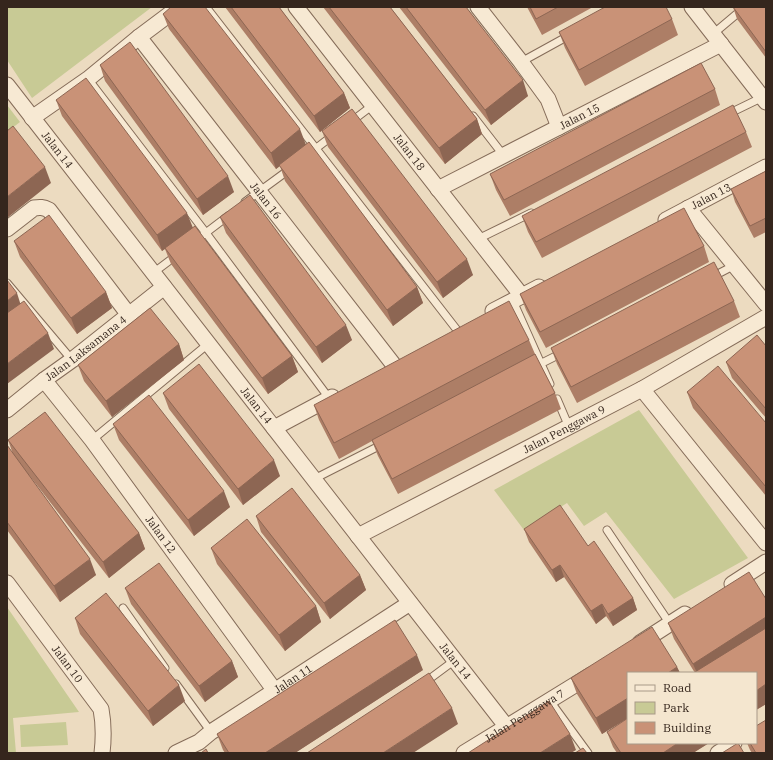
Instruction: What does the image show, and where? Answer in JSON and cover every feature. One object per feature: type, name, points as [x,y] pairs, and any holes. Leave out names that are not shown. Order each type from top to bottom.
[{"type":"street","points":[[32,118],[88,79],[139,37],[179,7]]},
{"type":"street","name":"Jalan 18","points":[[296,7],[478,239],[517,298]]},
{"type":"street","points":[[478,7],[521,62],[548,100],[559,127]]},
{"type":"street","points":[[692,7],[764,99]]},
{"type":"street","name":"Jalan 16","points":[[139,37],[393,364]]},
{"type":"street","name":"Jalan 15","points":[[438,189],[559,127],[717,39]]},
{"type":"street","name":"Jalan 14","points":[[7,85],[506,726]]},
{"type":"street","name":"Jalan 13","points":[[655,226],[766,167]]},
{"type":"street","points":[[7,229],[34,208],[43,207],[49,210],[129,315]]},
{"type":"street","points":[[688,208],[766,304]]},
{"type":"street","points":[[451,334],[548,282]]},
{"type":"street","name":"Jalan Laksamana 4","points":[[7,410],[164,287]]},
{"type":"street","name":"Jalan Penggawa 9","points":[[358,536],[642,389],[766,317]]},
{"type":"street","name":"Jalan 12","points":[[44,380],[92,440],[275,691]]},
{"type":"street","points":[[642,389],[766,543]]},
{"type":"street","points":[[274,428],[335,395]]},
{"type":"street","points":[[721,591],[766,562]]},
{"type":"street","name":"Jalan 10","points":[[7,583],[101,709],[104,724],[102,753]]},
{"type":"street","name":"Jalan 11","points":[[176,753],[204,740],[275,691],[410,603]]},
{"type":"street","points":[[630,649],[696,607]]},
{"type":"street","name":"Jalan Penggawa 7","points":[[464,753],[506,726],[550,701],[604,666]]},
{"type":"street","points":[[718,753],[732,744]]},
{"type":"lane","points":[[206,7],[316,148],[451,334]]},
{"type":"lane","points":[[717,39],[746,7]]},
{"type":"lane","points":[[521,62],[574,32]]},
{"type":"lane","points":[[88,79],[203,235],[335,395]]},
{"type":"lane","points":[[720,119],[764,99]]},
{"type":"lane","points":[[348,124],[373,105]]},
{"type":"lane","points":[[470,112],[504,156]]},
{"type":"lane","points":[[310,153],[335,134]]},
{"type":"lane","points":[[203,235],[297,163]]},
{"type":"lane","points":[[478,239],[535,211]]},
{"type":"lane","points":[[153,273],[182,251]]},
{"type":"lane","points":[[707,279],[735,265]]},
{"type":"lane","points":[[7,283],[72,360]]},
{"type":"lane","points":[[517,298],[541,364],[569,427]]},
{"type":"lane","points":[[92,440],[208,344]]},
{"type":"lane","points":[[527,371],[569,350]]},
{"type":"lane","points":[[314,479],[392,440]]},
{"type":"lane","points":[[607,530],[670,624]]},
{"type":"lane","points":[[123,608],[204,740]]},
{"type":"lane","points":[[417,689],[455,660]]},
{"type":"lane","points":[[550,701],[588,753]]},
{"type":"green space","points":[[7,7],[152,7],[32,98],[7,60]]},
{"type":"green space","points":[[7,105],[20,122],[7,132]]},
{"type":"green space","points":[[639,410],[748,558],[674,599],[606,512],[584,526],[567,503],[524,530],[494,490]]},
{"type":"green space","points":[[7,607],[79,712],[13,718],[16,753],[7,753]]},
{"type":"green space","points":[[66,722],[68,745],[21,747],[20,725]]},
{"type":"building","points":[[171,7],[205,7],[300,129],[271,153],[163,14]]},
{"type":"building","points":[[231,7],[279,7],[344,93],[314,116]]},
{"type":"building","points":[[329,7],[390,7],[477,119],[439,148]]},
{"type":"building","points":[[406,7],[466,7],[523,80],[485,110]]},
{"type":"building","points":[[530,7],[558,7],[536,19]]},
{"type":"building","points":[[605,7],[666,7],[672,19],[579,70],[559,32]]},
{"type":"building","points":[[733,7],[766,7],[766,52]]},
{"type":"building","points":[[130,42],[228,176],[197,199],[100,65]]},
{"type":"building","points":[[701,63],[715,89],[504,200],[490,174]]},
{"type":"building","points":[[86,78],[187,213],[157,235],[56,100]]},
{"type":"building","points":[[733,105],[746,132],[536,242],[522,216]]},
{"type":"building","points":[[352,109],[467,259],[437,282],[322,131]]},
{"type":"building","points":[[13,126],[45,167],[7,197],[7,131]]},
{"type":"building","points":[[309,142],[417,287],[387,310],[279,165]]},
{"type":"building","points":[[766,171],[766,218],[750,226],[731,189]]},
{"type":"building","points":[[250,195],[346,325],[316,347],[220,217]]},
{"type":"building","points":[[684,208],[704,246],[540,332],[520,294]]},
{"type":"building","points":[[49,215],[106,292],[71,318],[14,241]]},
{"type":"building","points":[[195,226],[292,356],[262,378],[165,248]]},
{"type":"building","points":[[714,262],[734,301],[571,387],[551,348]]},
{"type":"building","points":[[7,280],[17,293],[7,301]]},
{"type":"building","points":[[24,301],[48,333],[7,364],[7,313]]},
{"type":"building","points":[[509,301],[529,340],[334,443],[314,405]]},
{"type":"building","points":[[150,308],[179,344],[106,401],[78,365]]},
{"type":"building","points":[[757,335],[766,346],[766,409],[726,362]]},
{"type":"building","points":[[535,354],[555,393],[392,479],[372,440]]},
{"type":"building","points":[[199,364],[274,460],[238,489],[163,393]]},
{"type":"building","points":[[718,366],[766,423],[766,487],[687,392]]},
{"type":"building","points":[[149,395],[224,491],[188,520],[113,424]]},
{"type":"building","points":[[45,412],[139,533],[103,562],[8,440]]},
{"type":"building","points":[[7,445],[90,559],[54,586],[7,522]]},
{"type":"building","points":[[292,488],[360,575],[324,603],[256,516]]},
{"type":"building","points":[[560,505],[588,546],[594,541],[633,598],[608,614],[602,604],[591,611],[560,565],[552,570],[524,529]]},
{"type":"building","points":[[247,519],[316,606],[279,635],[211,548]]},
{"type":"building","points":[[159,563],[232,661],[199,686],[125,588]]},
{"type":"building","points":[[749,572],[766,599],[766,617],[693,664],[668,623]]},
{"type":"building","points":[[106,593],[179,685],[148,711],[75,618]]},
{"type":"building","points":[[395,620],[417,655],[265,753],[229,753],[217,734]]},
{"type":"building","points":[[652,627],[677,667],[670,672],[627,672],[627,699],[596,718],[571,678]]},
{"type":"building","points":[[766,628],[766,684],[757,690],[757,672],[695,672]]},
{"type":"building","points":[[429,673],[452,708],[383,753],[307,753]]},
{"type":"building","points":[[549,701],[570,734],[540,753],[468,753]]},
{"type":"building","points":[[627,719],[627,744],[676,744],[663,753],[621,753],[607,732]]},
{"type":"building","points":[[766,720],[766,753],[756,753],[751,744],[757,744],[757,725]]},
{"type":"building","points":[[739,744],[744,753],[722,753]]},
{"type":"building","points":[[583,748],[587,753],[575,753]]},
{"type":"building","points":[[206,749],[208,753],[201,753]]}]
